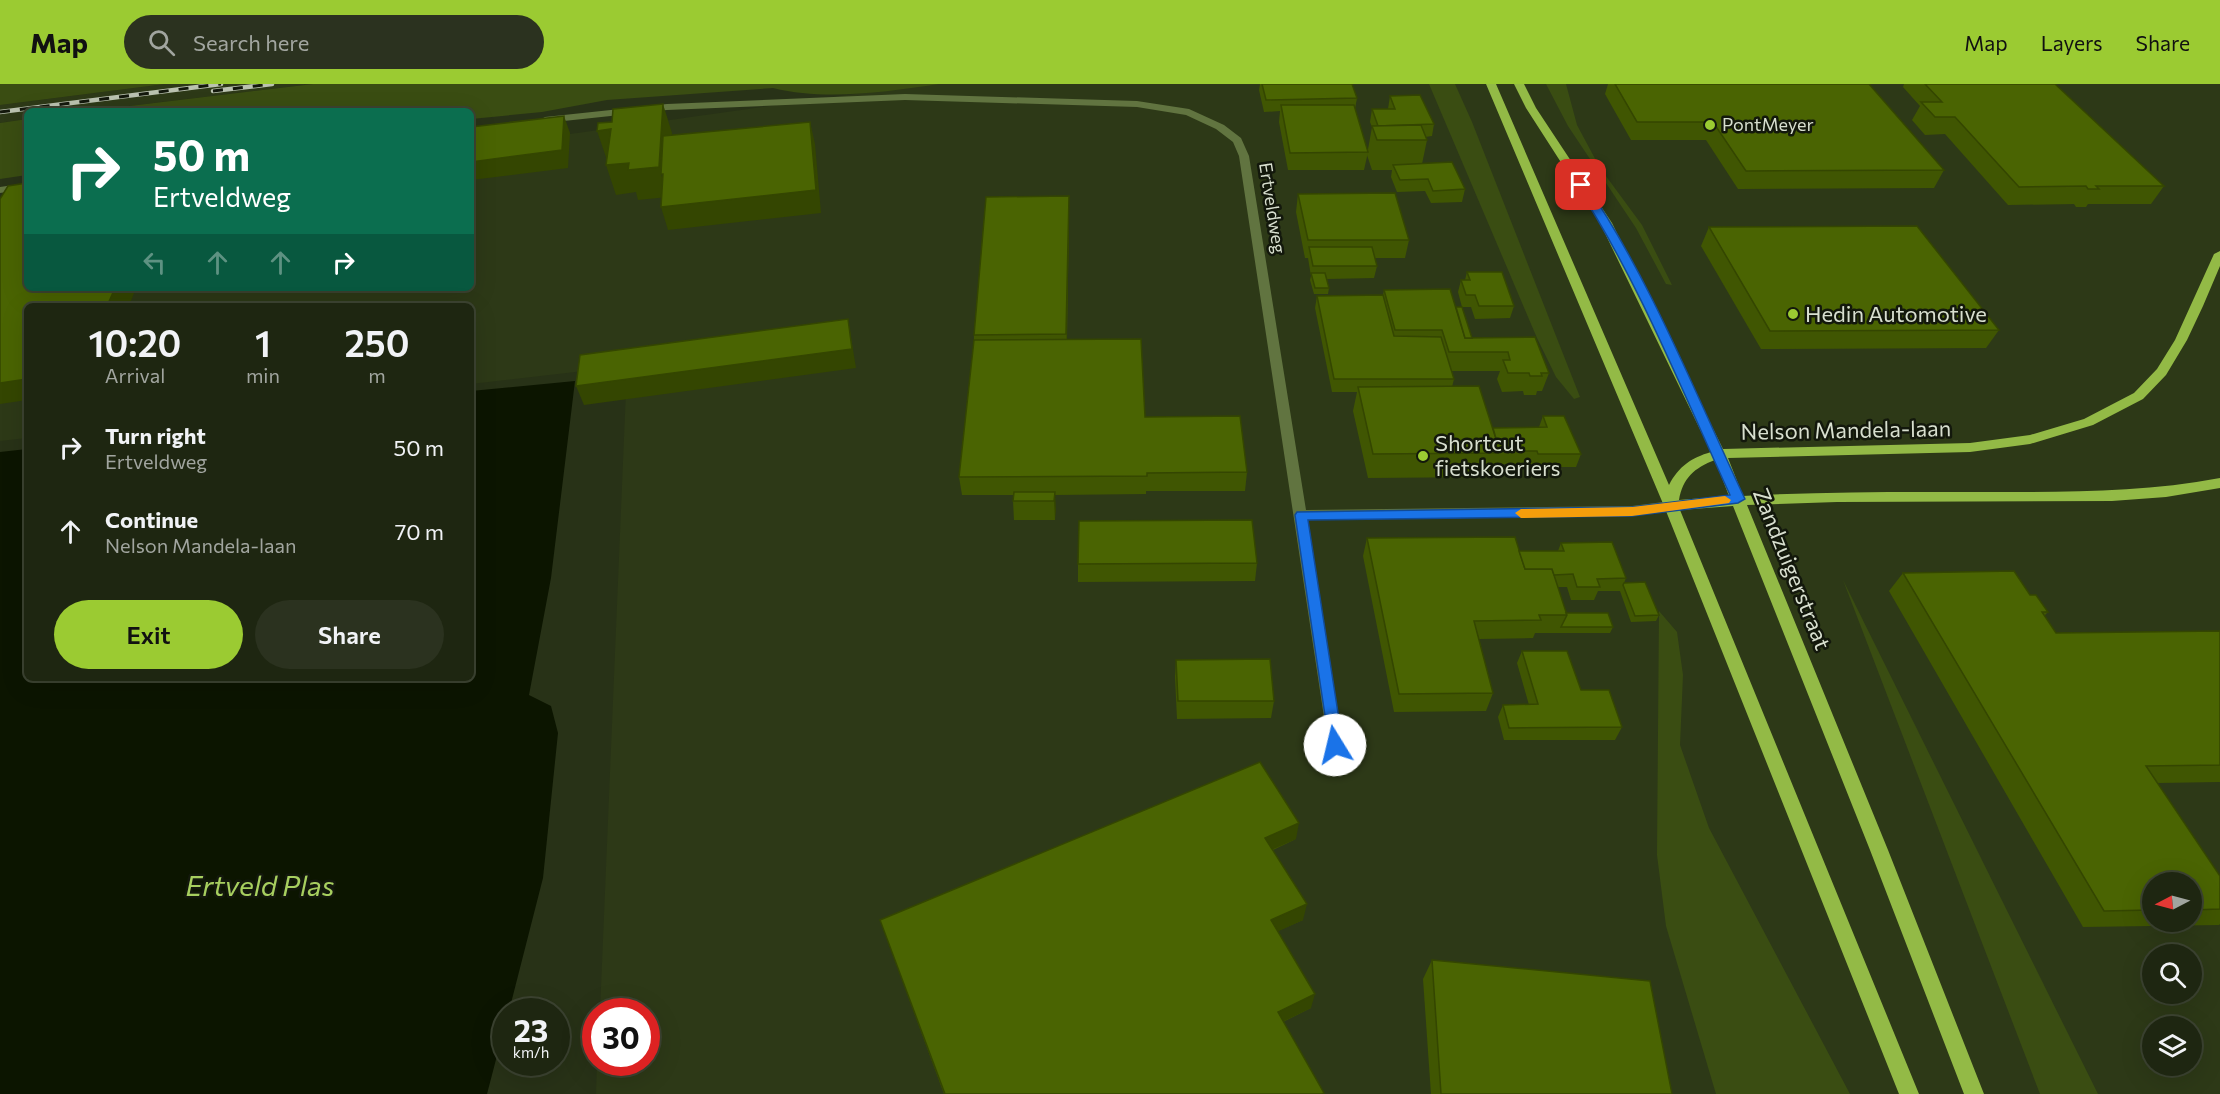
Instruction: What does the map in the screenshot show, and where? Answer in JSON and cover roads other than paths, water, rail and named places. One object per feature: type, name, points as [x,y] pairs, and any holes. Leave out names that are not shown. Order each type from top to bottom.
[{"type":"main road","points":[[1491,84],[1775,757],[1909,1094]]},
{"type":"main road","name":"Zandzuigerstraat","points":[[1519,84],[1531,108],[1606,223],[1719,454],[1974,1094]]},
{"type":"main road","name":"Nelson Mandela-laan","points":[[1671,506],[1673,490],[1679,476],[1687,467],[1719,454],[1987,448],[2056,434],[2097,420],[2149,388],[2165,367],[2185,332],[2220,254]]},
{"type":"main road","points":[[1671,506],[1738,499],[2087,497],[2180,491],[2220,483]]},
{"type":"street","name":"Ertveldweg","points":[[538,121],[667,107],[905,97],[1137,104],[1189,112],[1220,127],[1237,140],[1244,156],[1335,745]]},
{"type":"street","points":[[0,190],[24,186]]},
{"type":"street","points":[[1301,515],[1632,512],[1671,506]]},
{"type":"water","name":"Ertveld Plas","points":[[575,381],[551,578],[529,695],[551,706],[558,733],[543,878],[512,998],[492,998],[492,1075],[487,1094],[0,1094],[0,452],[24,449],[24,681],[474,681],[474,391]]},
{"type":"railway","points":[[32,108],[221,84]]},
{"type":"railway","points":[[213,91],[272,84]]},
{"type":"railway","points":[[0,112],[24,109]]},
{"type":"place","name":"PontMeyer","points":[[1710,125]]},
{"type":"place","name":"Hedin Automotive","points":[[1793,314]]},
{"type":"place","name":"Shortcut fietskoeriers","points":[[1423,456]]}]
